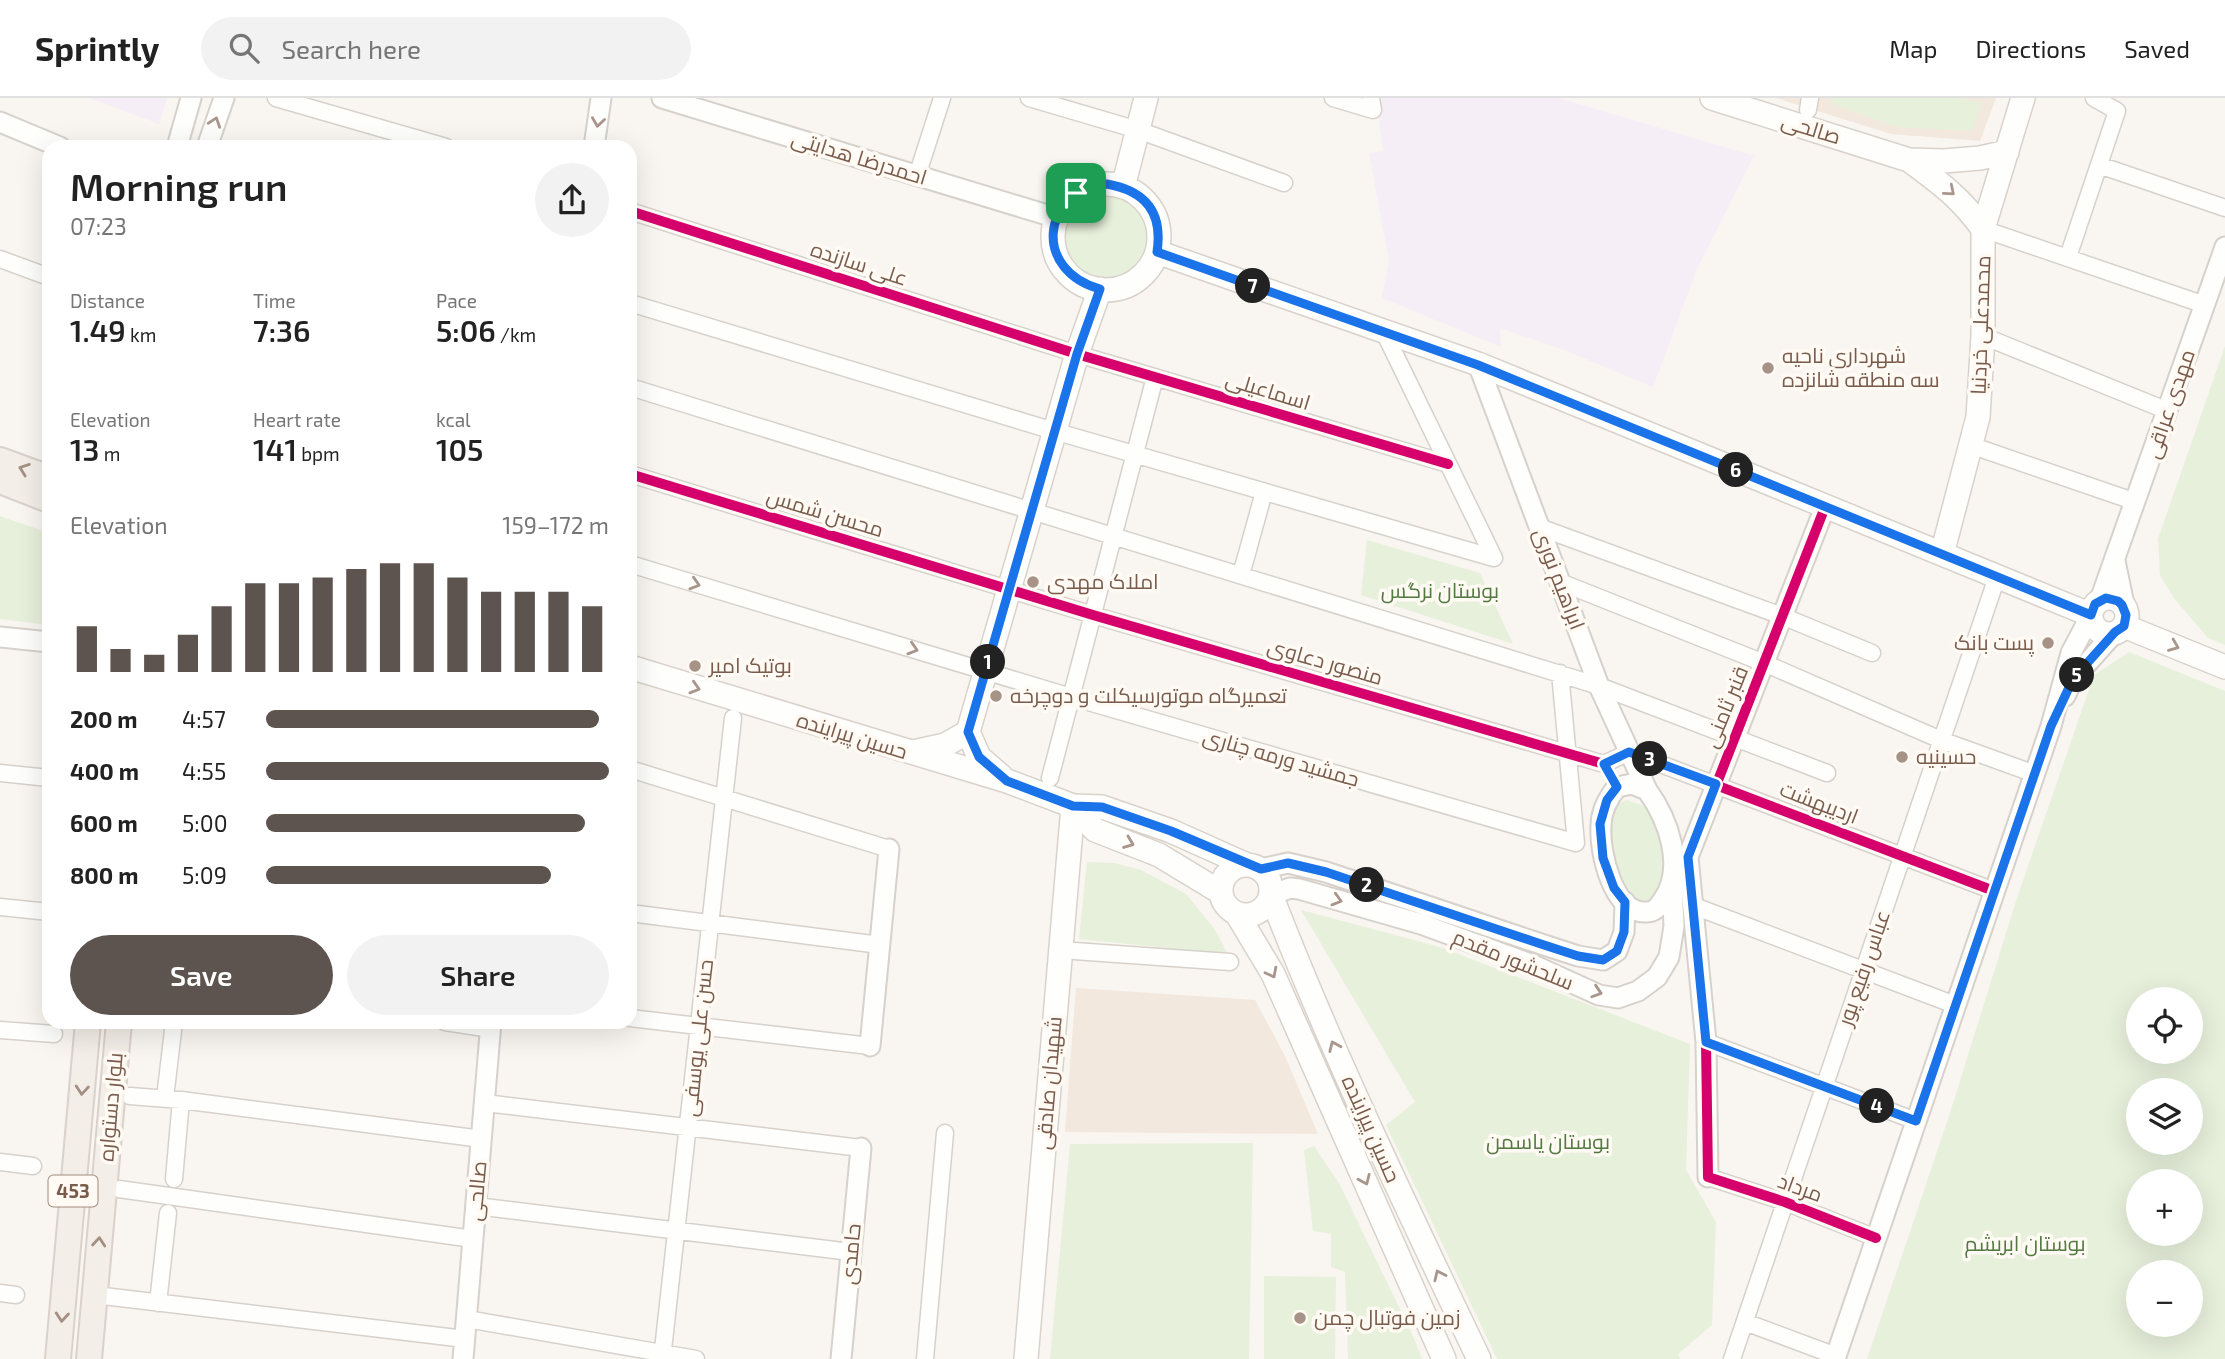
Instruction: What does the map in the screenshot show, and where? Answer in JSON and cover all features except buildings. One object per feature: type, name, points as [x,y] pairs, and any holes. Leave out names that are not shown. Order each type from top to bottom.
[{"type":"main road","points":[[1123,187],[1146,98]]},
{"type":"main road","name":"صالحی","points":[[1712,98],[1909,160],[1944,161],[1980,158],[2007,152]]},
{"type":"main road","name":"محمدعلی خردنیا","points":[[1942,554],[1978,417],[1983,335],[1983,229],[2023,98]]},
{"type":"main road","name":"صالحی","points":[[1909,160],[1954,193],[1983,229]]},
{"type":"main road","points":[[1107,184],[1123,187],[1138,194],[1149,205],[1157,220],[1157,252],[1151,265],[1129,285],[1100,289],[1075,279],[1065,270],[1054,245],[1056,218],[1076,193],[1091,186],[1107,184]]},
{"type":"main road","points":[[1157,252],[1478,365],[1997,577],[2095,608]]},
{"type":"main road","points":[[1007,781],[979,757],[968,732],[1077,354],[1100,289]]},
{"type":"main road","points":[[0,460],[42,491]]},
{"type":"main road","points":[[0,481],[42,493]]},
{"type":"main road","points":[[2112,598],[2118,601],[2121,623],[2109,634],[2099,631],[2092,621],[2095,608],[2112,598]]},
{"type":"main road","points":[[2121,623],[2225,667]]},
{"type":"main road","name":"حسین پیراینده","points":[[637,669],[1007,781],[1073,806],[1102,807],[1171,831],[1254,867]]},
{"type":"main road","points":[[909,753],[945,745],[968,732]]},
{"type":"main road","name":"حسین پیراینده","points":[[1073,806],[1095,830],[1160,855],[1220,892]]},
{"type":"main road","name":"شهیدان صادقی","points":[[1026,1359],[1073,806]]},
{"type":"main road","points":[[1254,867],[1269,881],[1271,895],[1264,908],[1252,915],[1237,914],[1226,905],[1220,892],[1223,878],[1233,868],[1254,867]]},
{"type":"main road","name":"حسین پیراینده","points":[[1271,895],[1296,960],[1374,1138],[1479,1359]]},
{"type":"main road","name":"حسین پیراینده","points":[[1237,914],[1273,974],[1444,1359]]},
{"type":"main road","name":"بلوار دستواره","points":[[58,1359],[87,1029]]},
{"type":"main road","name":"بلوار دستواره","points":[[89,1359],[117,1029]]},
{"type":"street","points":[[179,140],[191,98]]},
{"type":"street","points":[[209,140],[224,98]]},
{"type":"street","points":[[276,98],[425,140]]},
{"type":"street","points":[[595,140],[601,98]]},
{"type":"street","name":"احمدرضا هدایتی","points":[[662,98],[1056,218]]},
{"type":"street","points":[[917,176],[942,98]]},
{"type":"street","points":[[1029,98],[1138,130],[1284,183]]},
{"type":"street","points":[[1333,98],[1372,104]]},
{"type":"street","points":[[2068,257],[2118,111],[2094,98]]},
{"type":"street","points":[[0,122],[43,140]]},
{"type":"street","points":[[2099,165],[2225,208]]},
{"type":"street","name":"علی سازنده","points":[[637,213],[1077,354]]},
{"type":"street","points":[[1983,229],[2205,305]]},
{"type":"street","name":"مهدی عراقی","points":[[2051,726],[2071,653],[2095,608],[2115,561],[2225,247]]},
{"type":"street","points":[[1,262],[42,274]]},
{"type":"street","points":[[637,305],[1054,432],[1494,558],[1384,332]]},
{"type":"street","points":[[1983,335],[2168,411]]},
{"type":"street","name":"اسماعیلی","points":[[1077,354],[1448,464]]},
{"type":"street","name":"ابراهیم نوری","points":[[1478,365],[1600,686],[1647,790]]},
{"type":"street","points":[[1050,778],[1155,377]]},
{"type":"street","points":[[637,389],[1600,686],[1827,773]]},
{"type":"street","points":[[1970,445],[2136,502]]},
{"type":"street","name":"محسن شمس","points":[[637,476],[1009,589]]},
{"type":"street","points":[[1241,575],[1264,492]]},
{"type":"street","name":"قنبر ثامنی","points":[[1708,1177],[1706,1042],[1688,857],[1825,507]]},
{"type":"street","points":[[1539,527],[1782,616],[1872,653]]},
{"type":"street","points":[[1745,1322],[1835,1357],[2051,726],[2073,679],[2121,623],[2115,561]]},
{"type":"street","name":"جمشید ورمه چناری","points":[[637,566],[1071,697],[1576,843],[1568,753]]},
{"type":"street","name":"عباس رفیع پور","points":[[1732,1359],[1997,577]]},
{"type":"street","points":[[1560,582],[1764,663],[1941,740],[2035,774]]},
{"type":"street","name":"منصور دعاوی","points":[[1009,589],[1604,764]]},
{"type":"street","points":[[0,637],[42,641]]},
{"type":"street","points":[[1560,674],[1568,753]]},
{"type":"street","name":"حسن علی یوسفی","points":[[663,1356],[733,718]]},
{"type":"street","points":[[1617,787],[1604,764],[1629,752]]},
{"type":"street","name":"اردیبهشت","points":[[1629,752],[1994,891]]},
{"type":"street","points":[[637,771],[889,849],[870,1046],[637,1019]]},
{"type":"street","points":[[0,773],[42,777]]},
{"type":"street","points":[[1647,790],[1632,784],[1617,787],[1607,800],[1600,824],[1603,858],[1614,888],[1633,910],[1647,912],[1657,909],[1666,897],[1672,881]]},
{"type":"street","name":"سلحشور مقدم","points":[[1271,895],[1290,888],[1299,888],[1409,921],[1533,965],[1599,995],[1618,998],[1638,991],[1657,977],[1669,957],[1674,926],[1674,861],[1668,829],[1647,790]]},
{"type":"street","name":"سلحشور مقدم","points":[[1254,867],[1288,863],[1326,872],[1578,956],[1603,960],[1617,951],[1624,932],[1625,902]]},
{"type":"street","points":[[1694,906],[1955,1005]]},
{"type":"street","points":[[0,907],[42,911]]},
{"type":"street","points":[[637,914],[880,946]]},
{"type":"street","points":[[1060,950],[1230,961]]},
{"type":"street","points":[[174,1029],[174,1179]]},
{"type":"street","name":"صالحی","points":[[463,1359],[491,1029]]},
{"type":"street","points":[[0,1030],[54,1034]]},
{"type":"street","points":[[1706,1042],[1916,1121]]},
{"type":"street","points":[[130,1096],[173,1099],[482,1139]]},
{"type":"street","points":[[485,1103],[861,1148]]},
{"type":"street","points":[[925,1359],[945,1133]]},
{"type":"street","name":"حامدی","points":[[841,1359],[861,1148]]},
{"type":"street","points":[[0,1162],[33,1166]]},
{"type":"street","name":"مرداد","points":[[1708,1177],[1785,1202],[1876,1238]]},
{"type":"street","points":[[119,1189],[473,1239]]},
{"type":"street","points":[[476,1206],[851,1252]]},
{"type":"street","points":[[158,1303],[168,1213]]},
{"type":"street","points":[[95,1295],[465,1339]]},
{"type":"street","points":[[467,1319],[663,1356],[696,1359]]},
{"type":"shaded area","points":[[89,98],[167,98],[159,124]]},
{"type":"shaded area","points":[[1376,98],[1559,98],[1754,156],[1697,269],[1653,387],[1564,350],[1500,328],[1501,347],[1382,298],[1389,261],[1369,153],[1383,151]]},
{"type":"shaded area","points":[[1776,98],[1996,98],[1980,141],[1891,134]]},
{"type":"shaded area","points":[[1076,988],[1255,1000],[1285,1056],[1318,1134],[1065,1132]]},
{"type":"green space","points":[[1832,98],[1960,98],[1982,103],[1972,131],[1897,127],[1832,104]]},
{"type":"green space","points":[[1108,191],[1125,195],[1140,204],[1149,219],[1153,236],[1149,253],[1140,268],[1125,277],[1108,281],[1091,277],[1076,268],[1067,253],[1063,236],[1067,219],[1076,204],[1091,195]]},
{"type":"green space","points":[[2225,346],[2225,645],[2208,638],[2173,597],[2160,575],[2158,539]]},
{"type":"green space","points":[[0,516],[42,531],[42,624],[0,619]]},
{"type":"green space","name":"بوستان نرگس","points":[[1367,540],[1480,573],[1513,644],[1361,595]]},
{"type":"green space","name":"بوستان ابریشم","points":[[2129,652],[2225,691],[2225,1359],[1867,1359],[1949,1116],[2017,898],[2094,675]]},
{"type":"green space","points":[[1627,800],[1647,809],[1652,816],[1665,855],[1666,874],[1663,885],[1652,901],[1644,903],[1636,902],[1622,885],[1609,844],[1609,818],[1619,803]]},
{"type":"green space","points":[[1087,862],[1114,863],[1141,870],[1186,894],[1214,928],[1228,954],[1079,939]]},
{"type":"green space","name":"بوستان یاسمن","points":[[1301,910],[1440,947],[1690,1044],[1686,1170],[1716,1222],[1712,1325],[1678,1354],[1680,1359],[1497,1359],[1386,1125],[1415,1102]]},
{"type":"green space","points":[[1253,1143],[1249,1359],[1050,1359],[1070,1144]]},
{"type":"green space","points":[[1314,1146],[1339,1183],[1422,1359],[1348,1359],[1345,1272],[1331,1267],[1331,1234],[1313,1231],[1304,1150]]},
{"type":"green space","name":"زمین فوتبال چمن","points":[[1264,1276],[1336,1277],[1335,1359],[1264,1359]]},
{"type":"cycle path","points":[[637,213],[1077,354],[1448,464]]},
{"type":"cycle path","points":[[637,476],[1093,615],[1604,764],[1629,752],[1994,891]]},
{"type":"cycle path","points":[[1825,507],[1688,857],[1706,1042],[1708,1177],[1785,1202],[1876,1238]]},
{"type":"place","name":"شهرداری ناحیه سه منطقه شانزده","points":[[1768,368]]},
{"type":"place","name":"املاک مهدی","points":[[1033,582]]},
{"type":"place","name":"پست بانک","points":[[2048,643]]},
{"type":"place","name":"بوتیک امیر","points":[[695,666]]},
{"type":"place","name":"تعمیرگاه موتورسیکلت و دوچرخه","points":[[996,696]]},
{"type":"place","name":"حسینیه","points":[[1902,757]]},
{"type":"place","name":"زمین فوتبال چمن","points":[[1300,1318]]},
{"type":"route","points":[[1107,184],[1138,194],[1149,205],[1157,220],[1157,252],[1478,365],[2091,615],[2095,604],[2106,598],[2112,598],[2122,605],[2126,615],[2124,626],[2115,632],[2073,679],[2051,726],[1916,1121],[1706,1042],[1688,857],[1716,784],[1629,752],[1604,764],[1617,787],[1607,800],[1600,824],[1603,858],[1614,888],[1625,902],[1624,932],[1617,951],[1603,960],[1578,956],[1326,872],[1288,863],[1261,869],[1247,865],[1171,831],[1102,807],[1073,806],[1007,781],[979,757],[968,732],[1077,354],[1100,289],[1075,279],[1065,270],[1054,245],[1056,218],[1076,193],[1091,186],[1107,184]]}]
